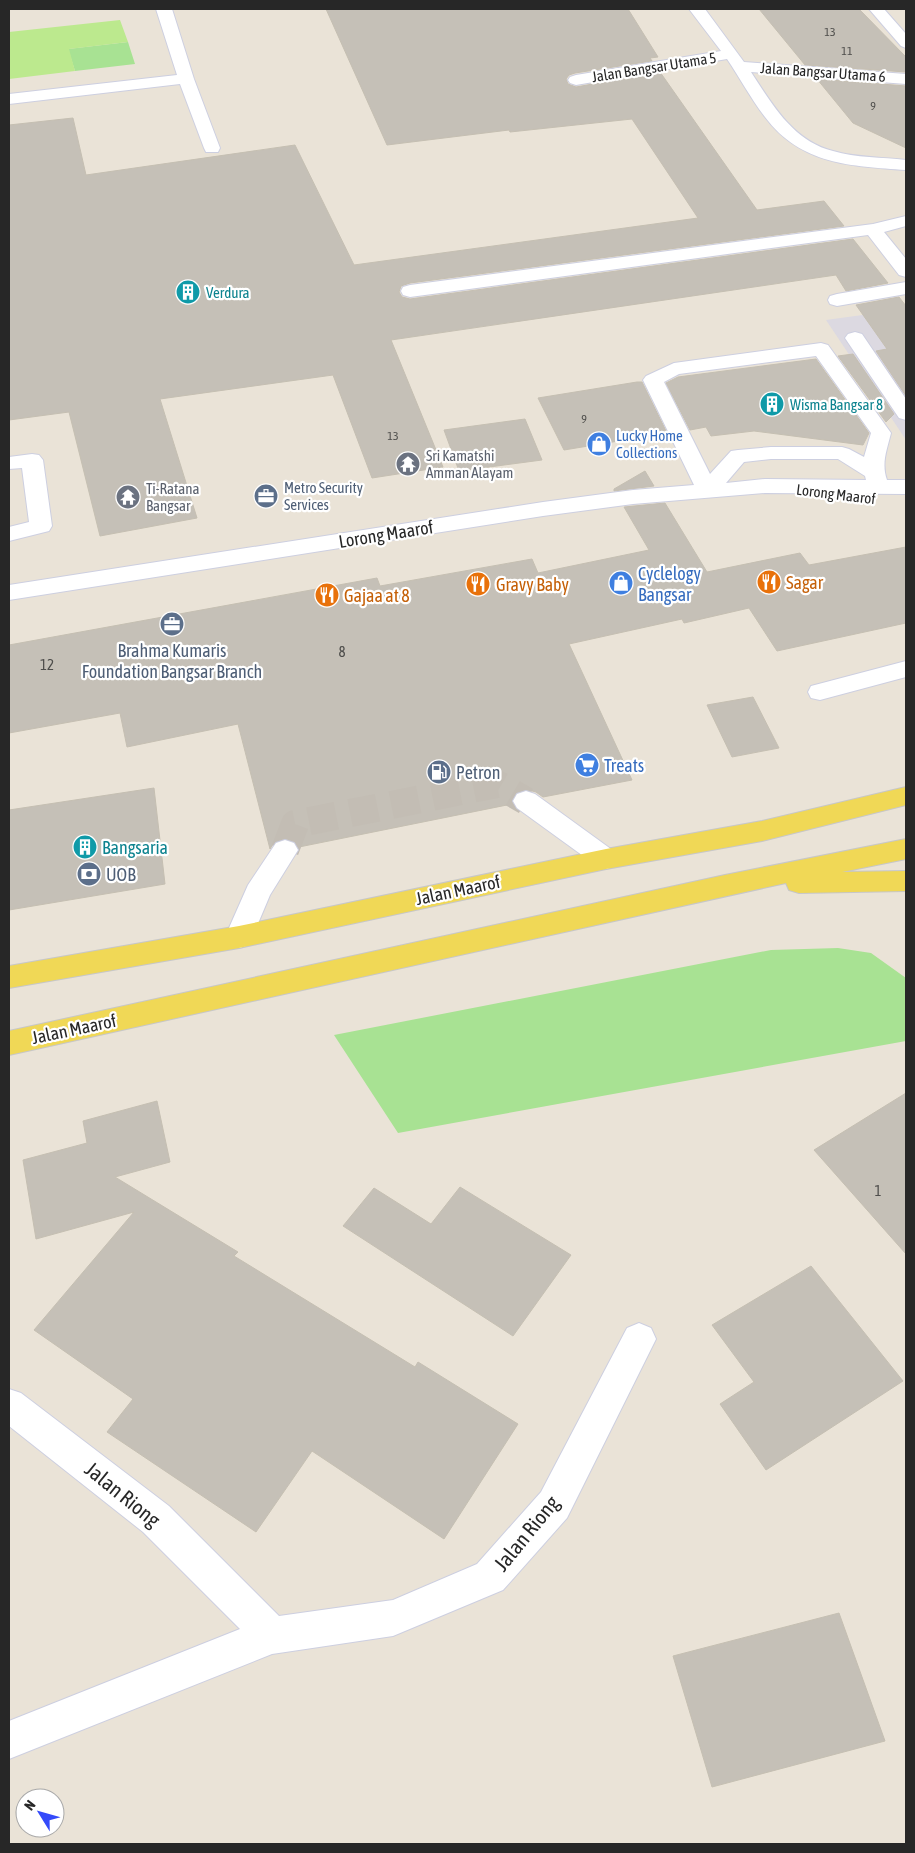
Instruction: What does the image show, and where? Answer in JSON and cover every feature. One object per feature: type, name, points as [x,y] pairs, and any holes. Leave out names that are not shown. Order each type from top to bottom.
[{"type":"main road","name":"Jalan Maarof","points":[[9,977],[239,937],[606,859],[762,831],[906,796]]},
{"type":"main road","points":[[725,886],[906,848]]},
{"type":"main road","points":[[725,886],[906,881]]},
{"type":"main road","name":"Jalan Maarof","points":[[9,1043],[725,886]]},
{"type":"street","points":[[164,9],[186,78],[212,148]]},
{"type":"street","points":[[697,9],[735,60],[761,101],[782,129],[817,151],[857,160],[906,165]]},
{"type":"street","points":[[876,9],[906,43]]},
{"type":"street","name":"Jalan Bangsar Utama 6","points":[[735,60],[906,79]]},
{"type":"street","name":"Jalan Bangsar Utama 5","points":[[576,80],[735,60]]},
{"type":"street","points":[[9,100],[186,78]]},
{"type":"street","points":[[410,291],[873,229],[906,221]]},
{"type":"street","points":[[873,229],[906,271]]},
{"type":"street","points":[[837,300],[906,288]]},
{"type":"street","points":[[855,338],[906,414]]},
{"type":"street","points":[[821,349],[881,433],[873,461],[876,480],[842,453],[771,454],[738,456],[707,490],[685,425],[653,380],[674,369],[821,349]]},
{"type":"street","points":[[9,463],[32,460],[41,526],[9,534]]},
{"type":"street","name":"Lorong Maarof","points":[[9,593],[543,509],[633,497],[707,490],[876,480],[906,488]]},
{"type":"street","name":"Lorong Maarof","points":[[765,486],[906,503]]},
{"type":"street","points":[[820,692],[906,669]]},
{"type":"street","points":[[526,801],[606,859]]},
{"type":"street","points":[[239,937],[258,892],[284,850]]},
{"type":"street","name":"Jalan Riong","points":[[9,1740],[272,1635],[393,1618],[490,1577],[554,1505],[638,1340]]},
{"type":"street","name":"Jalan Riong","points":[[9,1405],[156,1520],[272,1635]]},
{"type":"shaded area","points":[[906,309],[906,440],[826,320]]},
{"type":"green space","points":[[120,20],[128,42],[69,49],[75,71],[9,79],[9,32]]},
{"type":"green space","points":[[128,42],[135,64],[75,71],[68,49]]},
{"type":"green space","points":[[838,948],[871,953],[906,978],[906,1041],[398,1133],[334,1035],[771,950]]},
{"type":"building","points":[[326,9],[628,9],[658,57],[650,58],[652,61],[575,73],[569,75],[566,79],[568,84],[576,87],[660,72],[757,210],[824,201],[844,226],[410,283],[401,286],[399,292],[402,297],[410,299],[853,239],[888,283],[846,291],[836,275],[391,340],[443,467],[372,478],[333,375],[160,399],[197,518],[100,536],[69,412],[9,420],[9,125],[73,118],[86,175],[295,145],[354,265],[698,218],[632,119],[510,132],[509,130],[387,145]]},
{"type":"building","points":[[759,9],[859,9],[906,57],[906,72],[805,65]]},
{"type":"building","points":[[817,79],[906,86],[906,148],[853,123]]},
{"type":"building","points":[[899,297],[906,306],[906,396],[876,351],[887,349],[856,305]]},
{"type":"building","points":[[853,354],[894,414],[886,422],[838,356]]},
{"type":"building","name":"Wisma Bangsar 8","points":[[816,359],[869,433],[863,445],[754,431],[711,436],[706,427],[690,430],[666,383],[678,377]]},
{"type":"building","points":[[642,382],[667,433],[564,450],[538,398]]},
{"type":"building","points":[[525,419],[542,460],[459,471],[444,430]]},
{"type":"building","points":[[645,471],[654,486],[614,491],[614,489]]},
{"type":"building","points":[[665,503],[707,572],[800,553],[809,565],[906,547],[906,623],[777,651],[749,608],[684,623],[682,619],[569,644],[632,780],[543,797],[536,792],[525,789],[515,793],[511,800],[512,804],[299,847],[295,841],[284,838],[275,841],[270,849],[238,724],[127,747],[120,713],[9,733],[9,645],[377,578],[380,586],[532,559],[538,573],[649,550],[624,507]]},
{"type":"building","points":[[753,697],[779,748],[732,757],[707,705]]},
{"type":"building","name":"Bangsaria","points":[[154,788],[165,884],[9,910],[9,810]]},
{"type":"building","points":[[906,1093],[906,1254],[814,1150]]},
{"type":"building","points":[[157,1101],[170,1162],[115,1177],[238,1252],[234,1256],[415,1367],[418,1362],[518,1424],[444,1539],[312,1451],[256,1532],[107,1432],[133,1399],[34,1330],[134,1212],[36,1239],[23,1160],[87,1143],[83,1121]]},
{"type":"building","points":[[460,1187],[571,1255],[513,1336],[343,1226],[374,1188],[431,1224]]},
{"type":"building","points":[[811,1266],[903,1381],[766,1470],[720,1404],[754,1382],[712,1325]]},
{"type":"building","points":[[839,1613],[885,1741],[712,1787],[673,1656]]},
{"type":"tunnel","points":[[285,850],[295,824],[497,784],[526,801]]},
{"type":"place","name":"Verdura","points":[[188,292]]},
{"type":"place","name":"Wisma Bangsar 8","points":[[772,404]]},
{"type":"place","name":"Lucky Home Collections","points":[[599,444]]},
{"type":"place","name":"Sri Kamatshi Amman Alayam","points":[[408,464]]},
{"type":"place","name":"Metro Security Services","points":[[266,496]]},
{"type":"place","name":"Ti-Ratana Bangsar","points":[[128,497]]},
{"type":"place","name":"Sagar","points":[[769,582]]},
{"type":"place","name":"Cyclelogy Bangsar","points":[[621,583]]},
{"type":"place","name":"Gravy Baby","points":[[478,584]]},
{"type":"place","name":"Gajaa at 8","points":[[327,595]]},
{"type":"place","name":"Brahma Kumaris Foundation Bangsar Branch","points":[[172,624]]},
{"type":"place","name":"Treats","points":[[587,765]]},
{"type":"place","name":"Petron","points":[[439,772]]},
{"type":"place","name":"Bangsaria","points":[[85,847]]},
{"type":"place","name":"UOB","points":[[89,874]]}]
